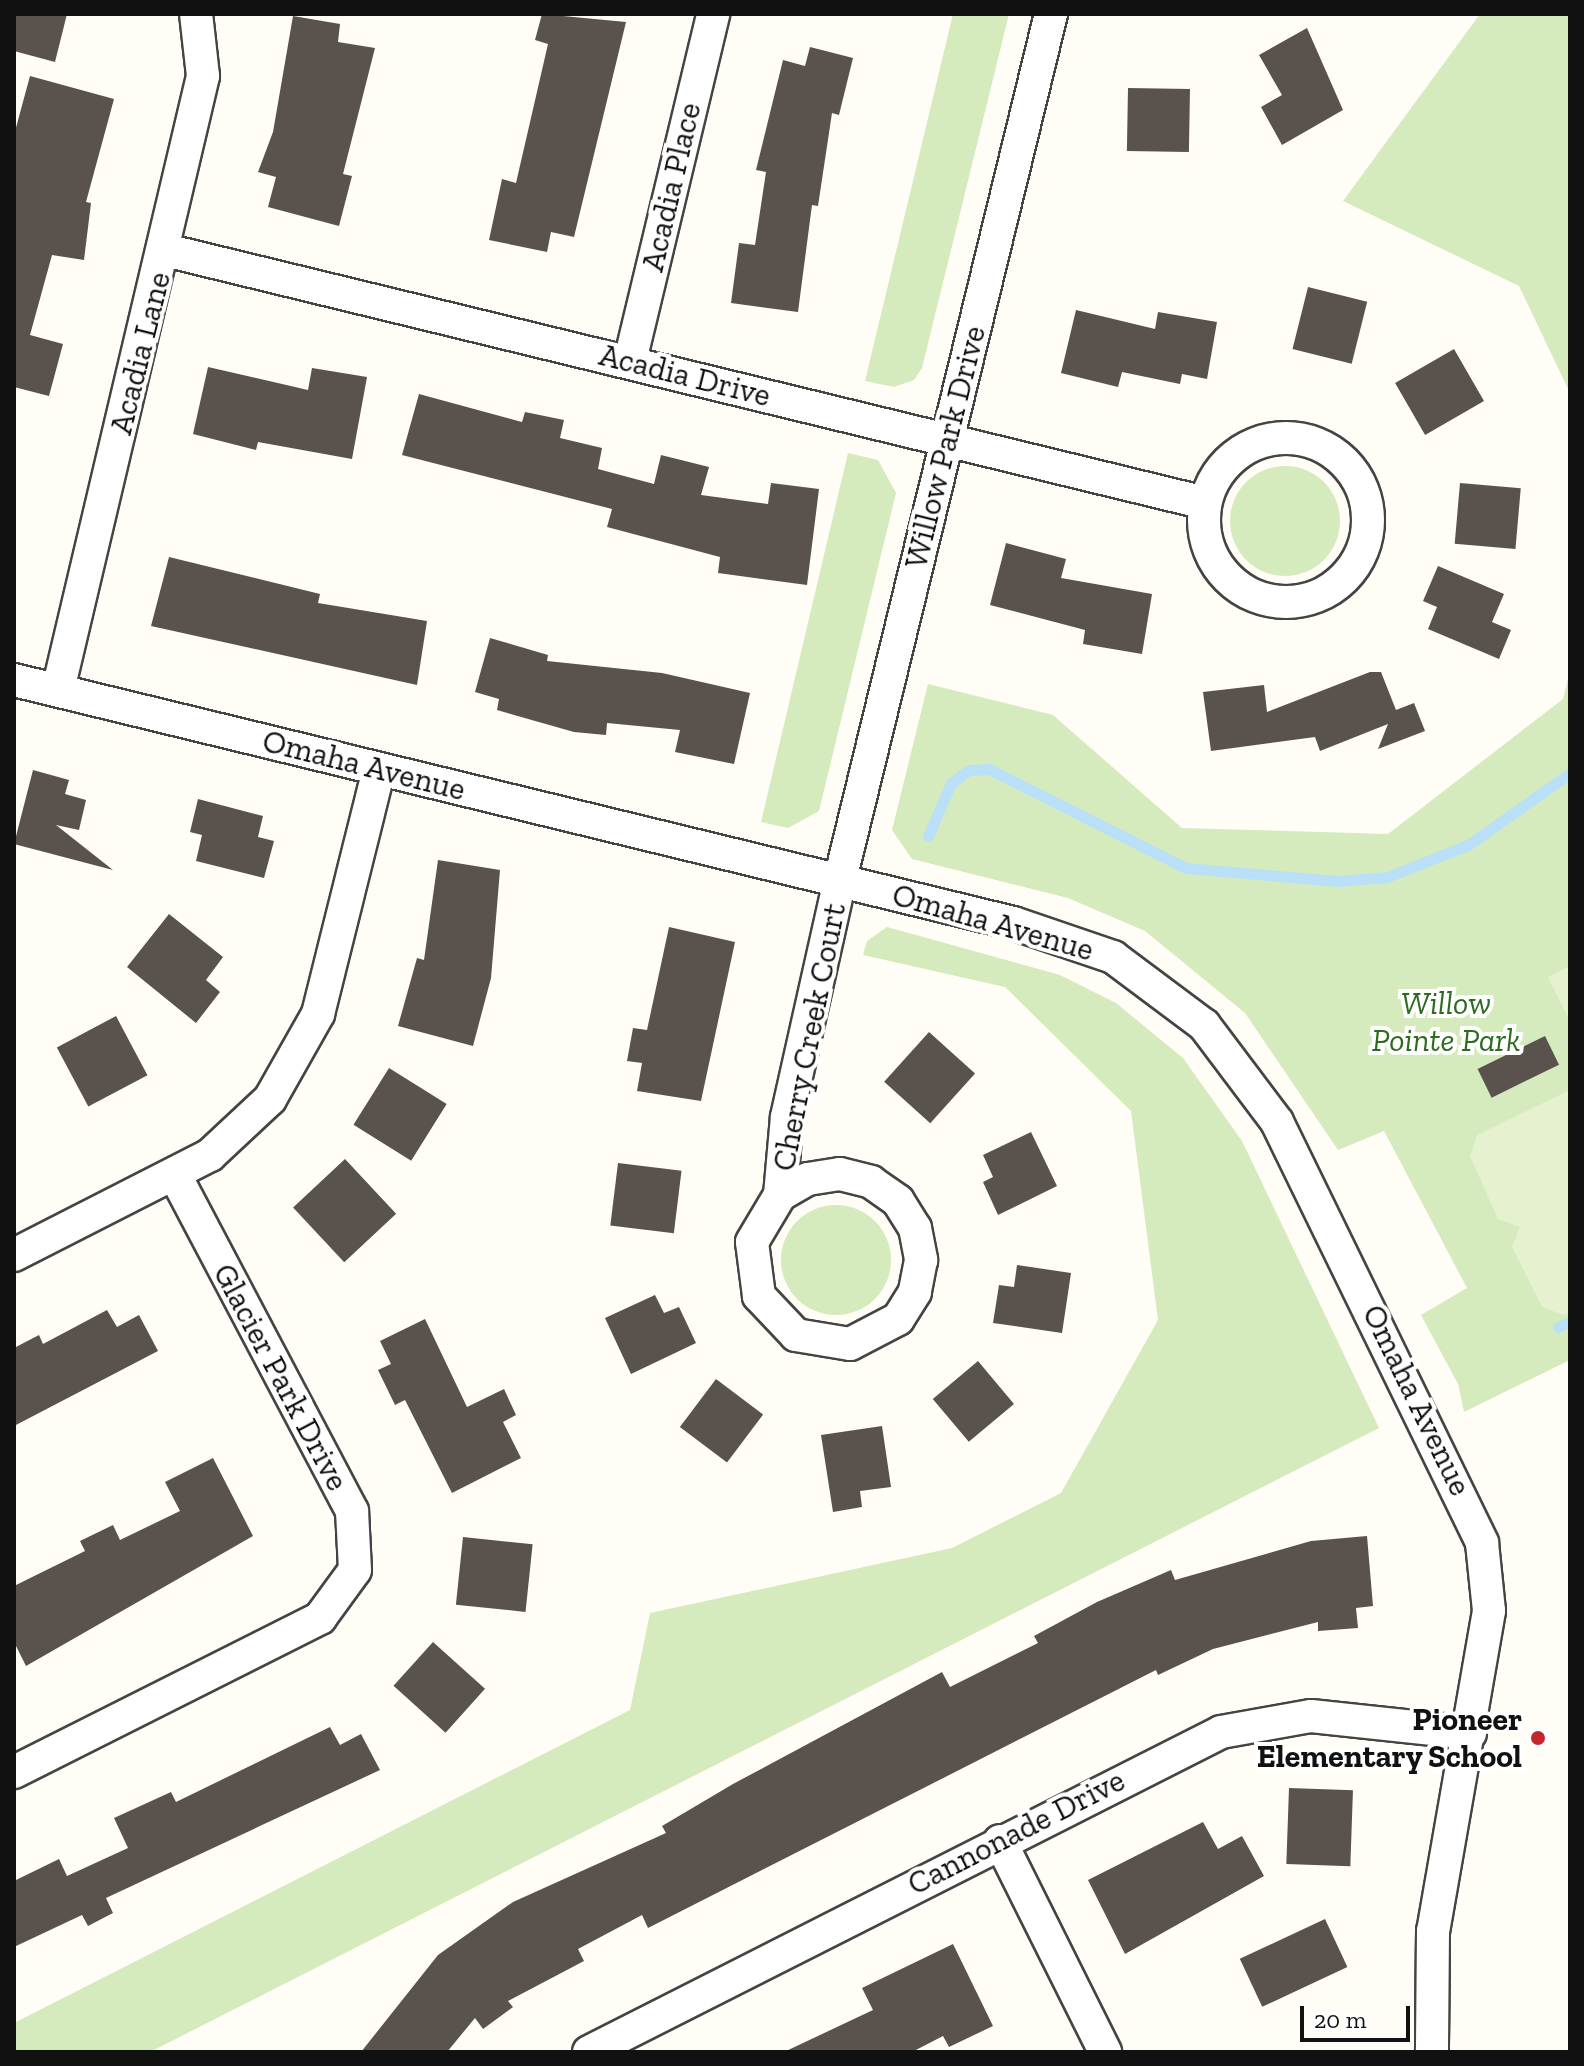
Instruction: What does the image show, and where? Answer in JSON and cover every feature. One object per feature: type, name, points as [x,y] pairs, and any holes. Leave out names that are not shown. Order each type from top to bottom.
[{"type":"street","name":"Acadia Lane","points":[[58,690],[165,250],[203,76],[196,14]]},
{"type":"street","name":"Acadia Place","points":[[630,361],[713,14]]},
{"type":"street","name":"Willow Park Drive","points":[[840,880],[1051,14]]},
{"type":"street","name":"Acadia Drive","points":[[165,250],[1205,503]]},
{"type":"street","points":[[1302,439],[1349,467],[1365,499],[1367,536],[1336,586],[1279,603],[1226,578],[1206,543],[1205,503],[1232,456],[1265,440],[1302,439]]},
{"type":"street","name":"Omaha Avenue","points":[[14,680],[840,880],[1113,957],[1190,1012],[1248,1077],[1474,1518],[1490,1600],[1470,1733],[1433,1931],[1432,2052]]},
{"type":"street","points":[[14,1255],[174,1174],[229,1141],[297,1060],[318,1014],[379,769]]},
{"type":"street","name":"Cherry Creek Court","points":[[780,1195],[808,1179],[840,1174],[871,1182],[898,1201],[915,1228],[921,1260],[915,1292],[898,1319],[868,1339],[832,1346],[781,1325],[759,1296],[750,1260],[758,1224],[780,1195],[787,1117],[840,880]]},
{"type":"street","name":"Glacier Park Drive","points":[[14,1772],[320,1618],[350,1585],[360,1551],[352,1511],[174,1174]]},
{"type":"street","name":"Cannonade Drive","points":[[589,2052],[1177,1750],[1258,1722],[1311,1716],[1470,1733]]},
{"type":"street","points":[[1000,1841],[1105,2052]]},
{"type":"green space","points":[[953,14],[1009,14],[922,368],[914,380],[894,387],[865,381]]},
{"type":"green space","points":[[1480,14],[1570,14],[1570,393],[1519,286],[1343,201]]},
{"type":"green space","points":[[848,453],[878,460],[896,493],[819,811],[788,828],[761,822]]},
{"type":"green space","points":[[1285,466],[1306,470],[1324,482],[1336,500],[1340,521],[1336,542],[1324,560],[1306,572],[1285,576],[1264,572],[1246,560],[1234,542],[1230,521],[1234,500],[1246,482],[1264,470]]},
{"type":"green space","name":"Willow Pointe Park","points":[[1570,671],[1570,1360],[1464,1412],[1458,1384],[1421,1315],[1467,1288],[1384,1131],[1338,1150],[1245,1013],[1145,931],[1068,898],[912,859],[892,830],[928,684],[1053,715],[1182,828],[1388,834],[1563,699]]},
{"type":"green space","points":[[887,927],[1060,975],[1116,1003],[1183,1058],[1242,1141],[1379,1428],[150,2052],[14,2052],[14,2023],[630,1710],[650,1613],[952,1548],[1061,1493],[1158,1320],[1131,1111],[1005,987],[863,955],[867,941]]},
{"type":"green space","points":[[1570,966],[1570,1019],[1569,1019],[1548,977]]},
{"type":"green space","points":[[1570,1090],[1570,1312],[1564,1315],[1542,1307],[1512,1247],[1520,1227],[1498,1219],[1470,1156],[1477,1135]]},
{"type":"green space","points":[[836,1205],[857,1209],[875,1221],[887,1239],[891,1260],[887,1281],[875,1299],[857,1311],[836,1315],[815,1311],[797,1299],[785,1281],[781,1260],[785,1239],[797,1221],[815,1209]]},
{"type":"building","points":[[14,14],[67,14],[55,62],[14,51]]},
{"type":"building","points":[[542,14],[626,22],[574,237],[551,232],[547,252],[489,240],[502,179],[516,183],[548,44],[535,40]]},
{"type":"building","points":[[293,16],[340,24],[338,42],[375,48],[343,174],[352,176],[339,226],[268,207],[276,177],[258,172],[273,132]]},
{"type":"building","points":[[1307,28],[1343,110],[1282,145],[1261,107],[1282,95],[1259,55]]},
{"type":"building","points":[[810,47],[853,58],[839,115],[832,113],[818,206],[812,205],[798,312],[731,303],[739,243],[755,245],[766,172],[756,170],[783,60],[805,66]]},
{"type":"building","points":[[30,76],[114,99],[86,202],[91,203],[84,260],[52,255],[30,335],[63,344],[49,396],[14,387],[14,135]]},
{"type":"building","points":[[1128,88],[1190,89],[1189,152],[1127,151]]},
{"type":"building","points":[[1308,287],[1367,302],[1352,364],[1293,349]]},
{"type":"building","points":[[1076,310],[1155,329],[1158,312],[1217,322],[1207,379],[1182,374],[1180,384],[1122,372],[1118,387],[1061,373]]},
{"type":"building","points":[[1454,349],[1484,401],[1425,435],[1395,383]]},
{"type":"building","points":[[208,367],[308,390],[312,368],[367,377],[352,459],[258,442],[256,450],[193,434]]},
{"type":"building","points":[[419,394],[522,422],[525,412],[564,420],[560,438],[602,448],[598,469],[654,484],[661,455],[709,467],[701,495],[768,504],[771,483],[819,489],[807,585],[718,573],[720,557],[607,527],[612,509],[402,455]]},
{"type":"building","points":[[1460,483],[1521,488],[1515,549],[1455,544]]},
{"type":"building","points":[[1006,543],[1066,559],[1061,578],[1152,594],[1142,654],[1083,644],[1085,630],[990,605]]},
{"type":"building","points":[[169,557],[320,594],[318,603],[427,621],[417,685],[151,626]]},
{"type":"building","points":[[1438,566],[1504,594],[1492,622],[1511,630],[1499,659],[1428,629],[1437,607],[1423,601]]},
{"type":"building","points":[[490,638],[548,655],[547,661],[662,673],[750,693],[734,764],[675,752],[680,730],[607,723],[606,735],[574,732],[497,710],[499,699],[475,692]]},
{"type":"building","points":[[1370,672],[1381,672],[1396,710],[1414,703],[1425,731],[1378,749],[1388,724],[1320,751],[1315,737],[1211,751],[1203,692],[1264,685],[1267,712]]},
{"type":"building","points":[[33,770],[69,780],[65,794],[86,800],[79,830],[56,825],[113,870],[14,844]]},
{"type":"building","points":[[198,799],[263,816],[258,837],[274,841],[264,878],[196,861],[202,835],[190,832]]},
{"type":"building","points":[[438,860],[500,870],[491,978],[473,1046],[398,1026],[417,958],[424,960]]},
{"type":"building","points":[[169,914],[223,957],[206,980],[220,992],[196,1023],[127,967]]},
{"type":"building","points":[[669,927],[735,942],[701,1101],[637,1091],[642,1063],[627,1061],[633,1028],[647,1030]]},
{"type":"building","points":[[116,1016],[147,1075],[88,1107],[57,1047]]},
{"type":"building","points":[[929,1032],[975,1073],[930,1123],[884,1082]]},
{"type":"building","points":[[1545,1036],[1559,1065],[1492,1098],[1478,1069]]},
{"type":"building","points":[[389,1068],[447,1104],[411,1161],[353,1125]]},
{"type":"building","points":[[1031,1132],[1057,1186],[998,1215],[983,1182],[993,1177],[983,1155]]},
{"type":"building","points":[[345,1159],[396,1214],[344,1262],[293,1207]]},
{"type":"building","points":[[618,1163],[682,1171],[674,1233],[610,1226]]},
{"type":"building","points":[[1017,1265],[1071,1273],[1062,1333],[993,1323],[999,1285],[1014,1287]]},
{"type":"building","points":[[655,1295],[664,1313],[679,1307],[696,1343],[631,1374],[605,1318]]},
{"type":"building","points":[[107,1310],[117,1327],[139,1315],[158,1351],[14,1426],[14,1348],[39,1335],[43,1344]]},
{"type":"building","points":[[425,1319],[467,1407],[504,1389],[516,1415],[503,1422],[521,1458],[452,1493],[405,1400],[395,1405],[378,1370],[391,1364],[380,1341]]},
{"type":"building","points":[[978,1361],[1014,1404],[969,1442],[933,1399]]},
{"type":"building","points":[[716,1379],[763,1415],[727,1462],[680,1427]]},
{"type":"building","points":[[882,1426],[891,1487],[860,1491],[862,1507],[833,1512],[821,1435]]},
{"type":"building","points":[[213,1458],[253,1536],[26,1666],[14,1642],[14,1586],[85,1551],[80,1541],[113,1525],[120,1540],[180,1511],[165,1482]]},
{"type":"building","points":[[1367,1536],[1373,1606],[1356,1608],[1358,1628],[1318,1631],[1318,1622],[1213,1649],[1158,1675],[1156,1670],[648,1928],[642,1915],[578,1949],[584,1961],[508,2001],[513,2007],[483,2029],[475,2018],[447,2052],[361,2052],[438,1955],[513,1902],[666,1833],[662,1826],[733,1784],[942,1672],[950,1687],[1038,1643],[1034,1636],[1097,1602],[1171,1570],[1175,1580],[1311,1541]]},
{"type":"building","points":[[463,1537],[533,1544],[526,1612],[456,1605]]},
{"type":"building","points":[[433,1642],[485,1689],[446,1733],[394,1686]]},
{"type":"building","points":[[330,1727],[340,1745],[361,1734],[380,1770],[106,1898],[113,1913],[88,1926],[82,1915],[14,1947],[14,1881],[59,1859],[67,1876],[128,1848],[114,1818],[171,1792],[176,1802]]},
{"type":"building","points":[[1289,1788],[1353,1790],[1350,1866],[1286,1864]]},
{"type":"building","points":[[1203,1822],[1218,1849],[1242,1836],[1264,1876],[1125,1954],[1088,1880]]},
{"type":"building","points":[[1325,1919],[1347,1967],[1262,2007],[1240,1959]]},
{"type":"building","points":[[953,1944],[993,2026],[949,2047],[943,2036],[912,2052],[784,2052],[873,2010],[862,1988]]},
{"type":"waterway","points":[[928,836],[951,783],[969,770],[989,769],[1186,868],[1338,881],[1387,877],[1468,845],[1570,773]]},
{"type":"waterway","points":[[1558,1327],[1570,1322]]},
{"type":"place","name":"Pioneer Elementary School","points":[[1538,1738]]}]
